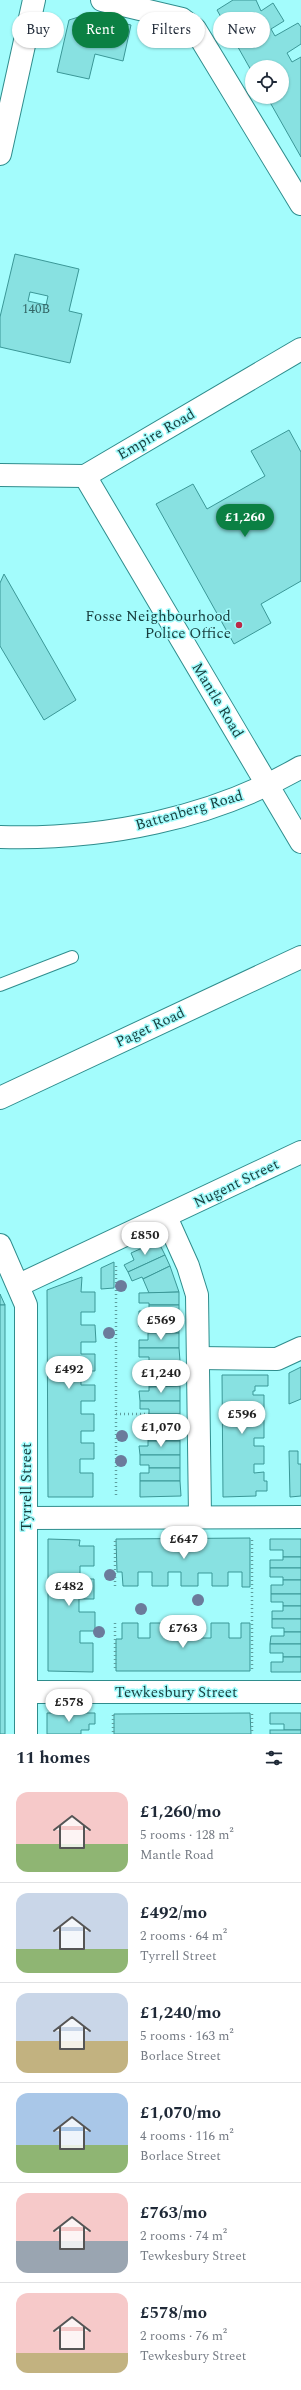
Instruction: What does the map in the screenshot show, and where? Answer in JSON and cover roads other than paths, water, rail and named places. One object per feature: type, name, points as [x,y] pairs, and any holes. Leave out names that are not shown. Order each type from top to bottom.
[{"type":"street","points":[[0,154],[34,0]]},
{"type":"street","points":[[102,0],[182,19],[195,29],[301,204]]},
{"type":"street","name":"Empire Road","points":[[85,476],[301,349]]},
{"type":"street","points":[[0,475],[85,476]]},
{"type":"street","name":"Mantle Road","points":[[85,476],[301,842]]},
{"type":"street","name":"Battenberg Road","points":[[0,837],[48,839],[146,826],[221,805],[269,786],[301,767]]},
{"type":"street","name":"Paget Road","points":[[1,1095],[301,957]]},
{"type":"street","name":"Nugent Street","points":[[19,1285],[166,1217],[301,1152]]},
{"type":"street","points":[[166,1217],[188,1266],[197,1295],[200,1517]]},
{"type":"street","name":"Tyrrell Street","points":[[0,1245],[19,1285],[26,1305],[26,1734]]},
{"type":"street","points":[[199,1358],[277,1359],[301,1348]]},
{"type":"street","points":[[26,1518],[301,1517]]},
{"type":"street","name":"Tewkesbury Street","points":[[26,1692],[301,1692]]},
{"type":"lane","points":[[0,985],[72,957]]},
{"type":"place","name":"Fosse Neighbourhood Police Office","points":[[239,625]]}]
